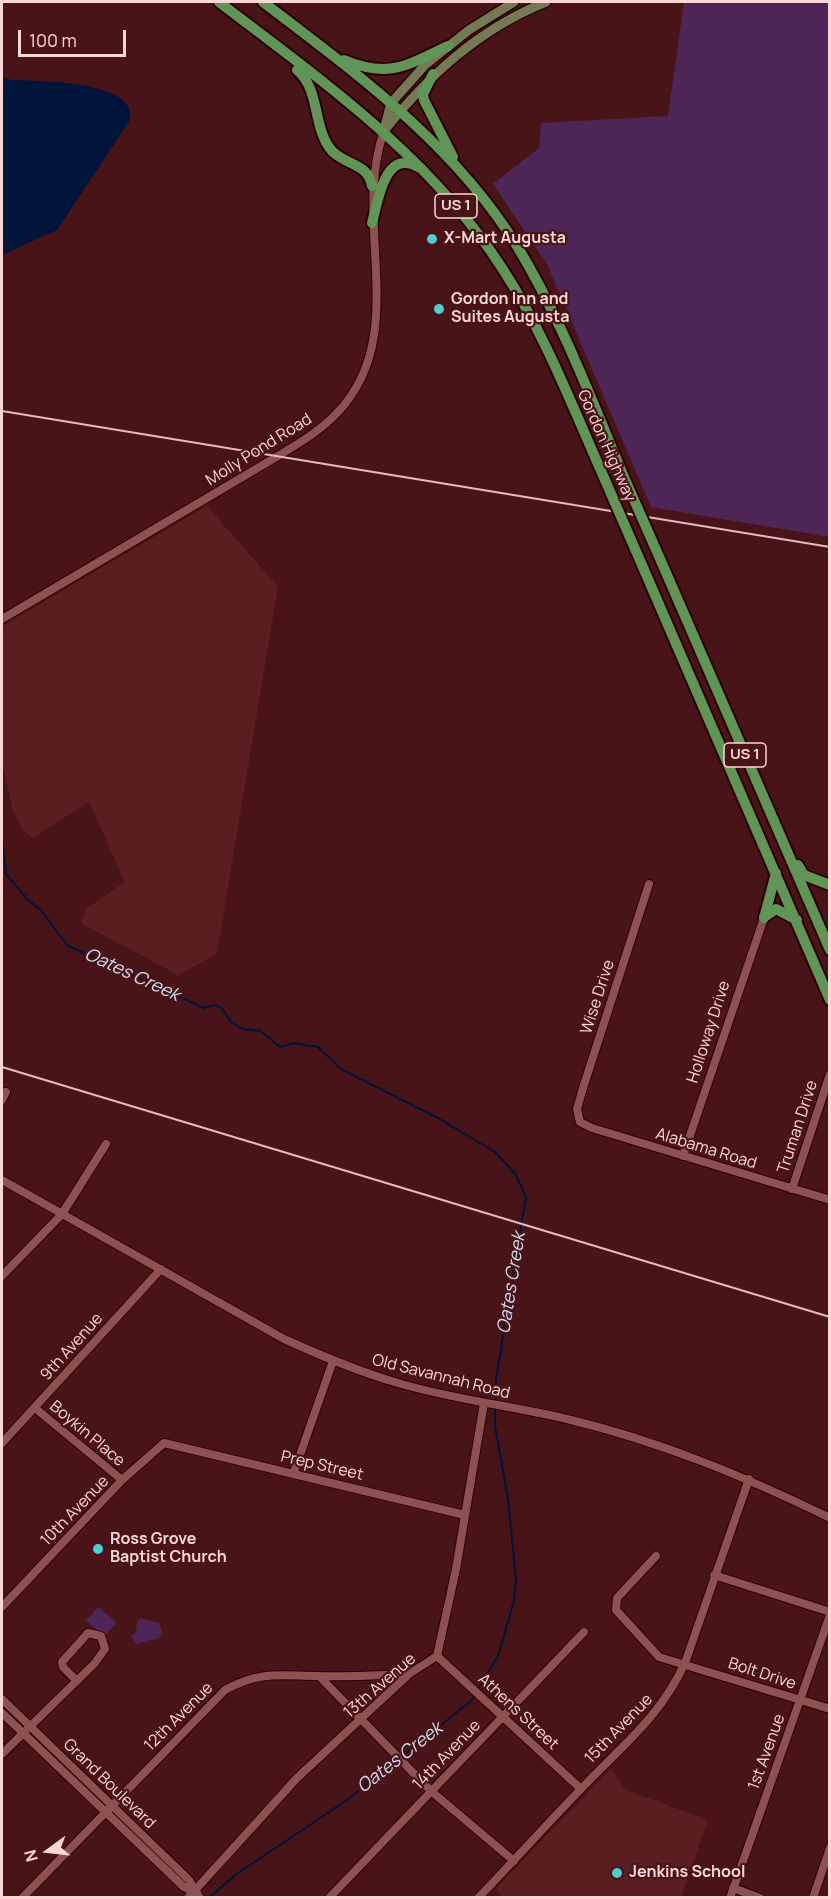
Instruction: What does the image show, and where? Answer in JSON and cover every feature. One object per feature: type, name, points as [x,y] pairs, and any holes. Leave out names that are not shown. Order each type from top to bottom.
[{"type":"highway","name":"Gordon Highway","points":[[219,2],[384,131],[428,174],[487,245],[523,301],[605,480],[830,1000]]},
{"type":"highway","name":"Gordon Highway","points":[[263,2],[400,111],[458,168],[502,224],[542,291],[830,950]]},
{"type":"highway","points":[[236,15],[260,41],[305,77],[329,146],[341,158],[364,169],[370,176],[372,186]]},
{"type":"highway","points":[[332,55],[366,69],[381,71],[408,64],[448,46]]},
{"type":"highway","points":[[433,74],[423,94],[424,100],[458,168]]},
{"type":"highway","points":[[372,223],[383,181],[389,170],[401,163],[410,163],[428,174]]},
{"type":"highway","points":[[787,853],[804,875],[830,885]]},
{"type":"highway","points":[[764,918],[776,873]]},
{"type":"highway","points":[[764,918],[776,909],[796,920]]},
{"type":"main road","points":[[384,131],[391,103],[425,64],[514,2]]},
{"type":"main road","points":[[384,131],[433,74],[487,33],[546,2]]},
{"type":"street","name":"Molly Pond Road","points":[[2,619],[278,456],[313,434],[343,407],[361,378],[375,340],[378,313],[372,186],[376,157],[384,131]]},
{"type":"street","name":"Wise Drive","points":[[578,1119],[583,1088],[649,884]]},
{"type":"street","name":"Holloway Drive","points":[[683,1156],[764,918]]},
{"type":"street","name":"Truman Drive","points":[[792,1190],[830,1074]]},
{"type":"street","name":"Alabama Road","points":[[578,1119],[592,1128],[830,1200]]},
{"type":"street","points":[[2,1276],[62,1214],[106,1144]]},
{"type":"street","name":"Old Savannah Road","points":[[2,1180],[284,1339],[333,1361],[399,1383],[488,1404],[571,1420],[666,1447],[749,1479],[830,1518]]},
{"type":"street","name":"9th Avenue","points":[[2,1443],[161,1269]]},
{"type":"street","points":[[294,1472],[333,1361]]},
{"type":"street","name":"13th Avenue","points":[[194,1896],[297,1778],[409,1674],[437,1656],[488,1404]]},
{"type":"street","name":"Boykin Place","points":[[35,1408],[122,1480]]},
{"type":"street","name":"10th Avenue","points":[[2,1608],[122,1480],[164,1443],[173,1444]]},
{"type":"street","name":"Prep Street","points":[[173,1444],[465,1515]]},
{"type":"street","name":"15th Avenue","points":[[478,1898],[580,1789],[654,1717],[673,1689],[686,1663],[714,1575],[749,1479]]},
{"type":"street","name":"Bolt Drive","points":[[656,1556],[617,1598],[616,1610],[659,1657],[686,1663],[830,1709]]},
{"type":"street","points":[[714,1575],[830,1613]]},
{"type":"street","name":"1st Avenue","points":[[730,1898],[830,1613]]},
{"type":"street","name":"14th Avenue","points":[[329,1898],[584,1632]]},
{"type":"street","points":[[2,1754],[77,1681],[105,1649],[101,1636],[88,1633],[62,1662],[63,1667],[77,1681]]},
{"type":"street","name":"Athens Street","points":[[437,1656],[580,1789]]},
{"type":"street","name":"12th Avenue","points":[[22,1898],[225,1690],[243,1680],[275,1673],[319,1676],[409,1674]]},
{"type":"street","points":[[319,1676],[431,1791],[514,1861]]},
{"type":"street","name":"Grand Boulevard","points":[[2,1699],[26,1730],[105,1813],[194,1896]]},
{"type":"street","name":"Grand Boulevard","points":[[2,1713],[26,1730],[112,1805],[189,1880],[194,1896]]},
{"type":"street","points":[[813,1898],[830,1848]]},
{"type":"street","points":[[733,1888],[760,1898]]},
{"type":"shaded area","points":[[684,2],[829,2],[829,537],[651,507],[547,264],[493,184],[539,148],[541,123],[668,116]]},
{"type":"shaded area","points":[[207,506],[278,587],[217,954],[178,975],[81,923],[87,908],[125,882],[89,802],[33,838],[23,831],[13,811],[2,762],[2,626]]},
{"type":"shaded area","points":[[98,1607],[117,1622],[105,1636],[86,1621]]},
{"type":"shaded area","points":[[141,1618],[159,1623],[162,1633],[159,1638],[137,1644],[131,1637]]},
{"type":"shaded area","points":[[611,1769],[626,1790],[708,1820],[681,1897],[502,1897],[496,1888]]},
{"type":"water","points":[[2,76],[11,80],[83,85],[103,90],[118,97],[128,107],[130,120],[57,230],[2,255]]},
{"type":"waterway","name":"Oates Creek","points":[[2,839],[6,874],[28,900],[41,910],[67,945],[204,1008],[215,1005],[222,1008],[231,1022],[243,1029],[261,1031],[280,1047],[294,1043],[318,1047],[341,1069],[438,1118],[495,1152],[516,1175],[526,1197],[496,1379],[496,1402]]},
{"type":"waterway","name":"Oates Creek","points":[[209,1898],[235,1875],[347,1800],[471,1701],[498,1656],[514,1601],[516,1580],[508,1499],[495,1426],[495,1407]]},
{"type":"railway","points":[[2,411],[830,547]]},
{"type":"railway","points":[[2,1067],[830,1317]]},
{"type":"place","name":"X-Mart Augusta","points":[[432,239]]},
{"type":"place","name":"Gordon Inn and Suites Augusta","points":[[439,309]]},
{"type":"place","name":"Ross Grove Baptist Church","points":[[98,1549]]},
{"type":"place","name":"Jenkins School","points":[[617,1873]]}]
